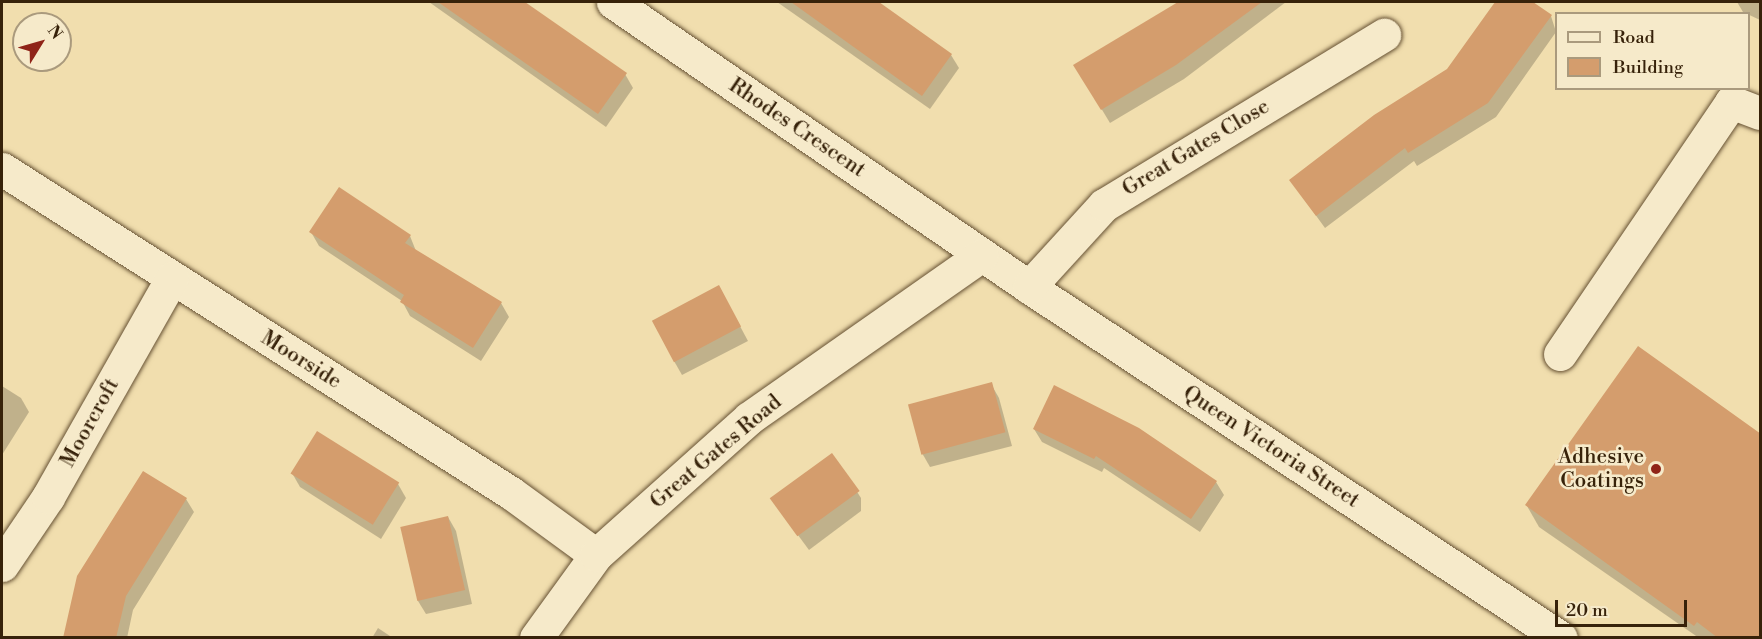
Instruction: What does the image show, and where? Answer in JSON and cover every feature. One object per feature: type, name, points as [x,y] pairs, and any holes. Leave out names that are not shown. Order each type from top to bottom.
[{"type":"street","name":"Rhodes Crescent","points":[[613,2],[982,255]]},
{"type":"street","name":"Great Gates Close","points":[[1029,287],[1104,205],[1384,34]]},
{"type":"street","points":[[1560,354],[1731,102],[1761,113]]},
{"type":"street","name":"Moorside","points":[[2,169],[511,493],[596,555]]},
{"type":"street","name":"Queen Victoria Street","points":[[982,255],[1561,638]]},
{"type":"street","name":"Great Gates Road","points":[[536,638],[596,555],[749,418],[982,255]]},
{"type":"street","name":"Moorcroft","points":[[2,565],[48,497],[172,278]]},
{"type":"building","points":[[438,2],[525,2],[627,73],[598,114]]},
{"type":"building","points":[[791,2],[879,2],[952,54],[922,96]]},
{"type":"building","points":[[1178,2],[1262,2],[1176,65],[1101,110],[1073,65]]},
{"type":"building","points":[[1495,2],[1533,2],[1552,15],[1488,103],[1408,153],[1405,148],[1316,216],[1289,180],[1374,115],[1447,69]]},
{"type":"building","points":[[339,187],[411,235],[405,243],[502,302],[473,348],[400,302],[404,295],[309,232]]},
{"type":"building","points":[[719,285],[741,326],[674,362],[652,321]]},
{"type":"building","name":"Adhesive Coatings","points":[[1638,346],[1761,434],[1761,638],[1718,638],[1697,622],[1694,626],[1525,505]]},
{"type":"building","points":[[992,382],[1005,432],[921,455],[908,405]]},
{"type":"building","points":[[1054,385],[1139,428],[1217,481],[1191,519],[1096,456],[1094,459],[1033,429]]},
{"type":"building","points":[[317,431],[399,482],[373,525],[291,473]]},
{"type":"building","points":[[832,453],[860,491],[797,536],[770,498]]},
{"type":"building","points":[[143,471],[187,498],[126,596],[116,638],[63,638],[77,576]]},
{"type":"building","points":[[448,516],[465,590],[417,601],[400,527]]},
{"type":"place","name":"Adhesive Coatings","points":[[1656,469]]}]
